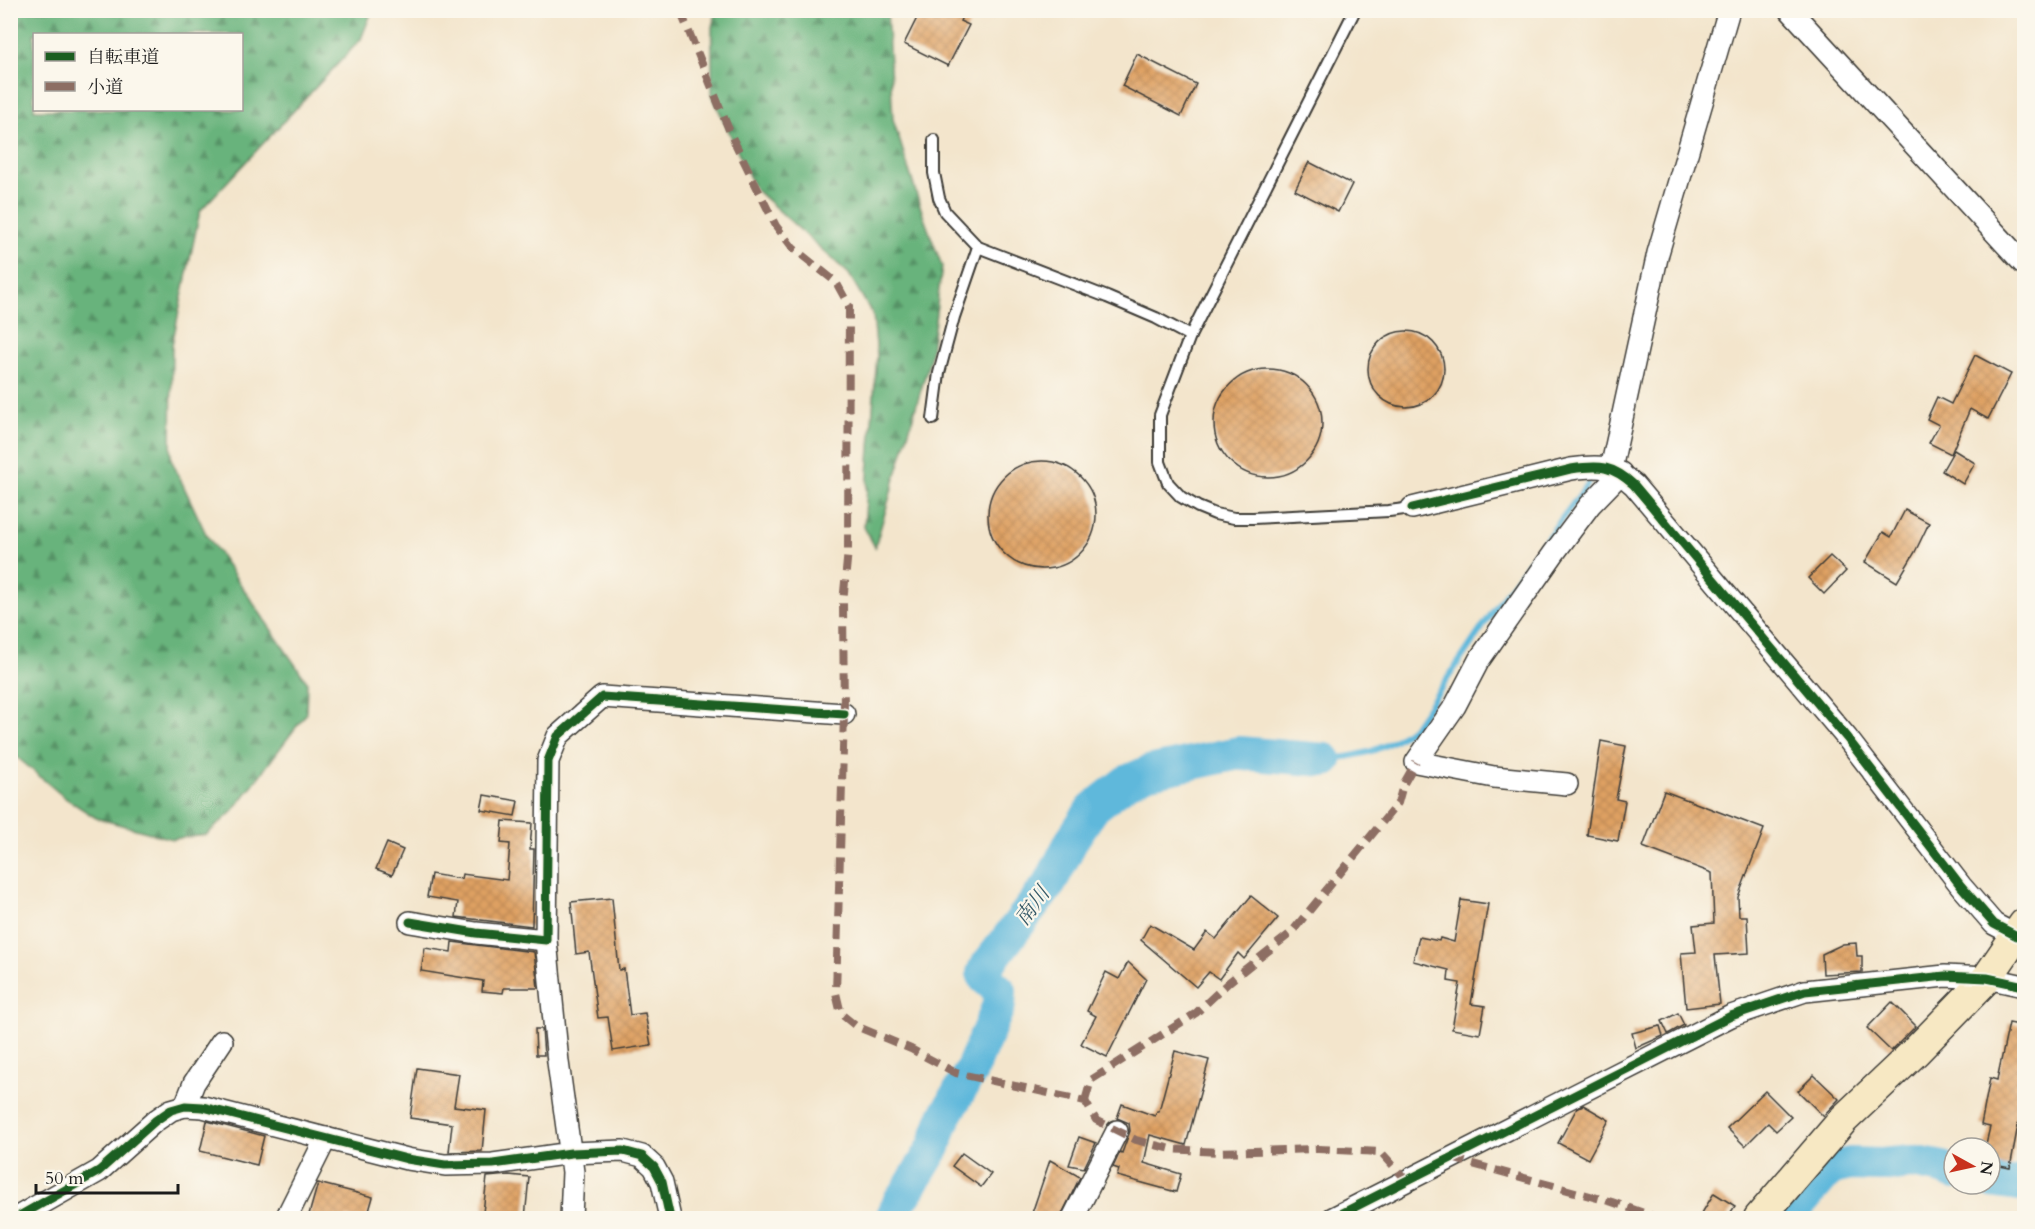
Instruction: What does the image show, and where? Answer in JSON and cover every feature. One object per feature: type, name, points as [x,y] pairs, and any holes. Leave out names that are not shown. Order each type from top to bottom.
[{"type":"street","points":[[1567,784],[1494,777],[1416,762],[1455,705],[1479,660],[1554,553],[1616,471],[1658,253],[1729,10]]},
{"type":"street","points":[[1790,10],[2025,264]]},
{"type":"street","points":[[1412,507],[1571,469],[1588,467],[1616,471],[1642,494],[1846,738],[1961,886],[1994,924],[2021,930],[1987,978],[1916,1051],[1844,1119],[1759,1218]]},
{"type":"street","points":[[570,1218],[573,1182],[571,1153],[558,1062],[546,940],[548,761],[558,736],[602,697],[844,714]]},
{"type":"street","points":[[410,922],[476,933],[546,940]]},
{"type":"street","points":[[1333,1218],[1731,1016],[1805,991],[1945,976],[1987,978],[2025,986]]},
{"type":"street","points":[[185,1106],[194,1083],[222,1041]]},
{"type":"street","points":[[16,1218],[99,1171],[155,1121],[171,1110],[185,1106],[203,1107],[407,1159],[445,1165],[493,1164],[571,1153],[622,1151],[642,1156],[654,1167],[662,1182],[670,1218]]},
{"type":"street","points":[[1073,1218],[1117,1131]]},
{"type":"street","points":[[286,1218],[326,1138]]},
{"type":"lane","points":[[1355,10],[1190,336],[1161,415],[1160,462],[1168,483],[1181,497],[1198,507],[1234,518],[1389,511],[1412,507]]},
{"type":"lane","points":[[933,140],[934,173],[939,198],[945,212],[978,247],[1107,297],[1156,318],[1190,336]]},
{"type":"lane","points":[[933,419],[939,373],[954,316],[978,247]]},
{"type":"green space","points":[[11,10],[372,11],[361,39],[200,211],[172,345],[171,459],[206,534],[307,682],[306,714],[233,811],[206,835],[172,839],[96,818],[65,798],[11,752]]},
{"type":"green space","points":[[716,11],[887,11],[893,119],[923,215],[942,266],[930,359],[875,547],[864,527],[877,355],[873,315],[849,274],[755,189],[712,95],[712,27]]},
{"type":"building","points":[[921,10],[965,10],[960,21],[969,25],[948,66],[904,44]]},
{"type":"building","points":[[1137,54],[1196,84],[1181,116],[1122,86]]},
{"type":"building","points":[[1309,162],[1352,184],[1338,212],[1295,190]]},
{"type":"building","points":[[1406,331],[1421,334],[1433,342],[1441,354],[1444,369],[1441,384],[1433,396],[1421,404],[1406,407],[1391,404],[1379,396],[1371,384],[1368,369],[1371,354],[1379,342],[1391,334]]},
{"type":"building","points":[[1975,355],[2011,374],[1988,419],[1970,409],[1951,454],[1929,443],[1939,425],[1927,419],[1937,397],[1951,404]]},
{"type":"building","points":[[1268,369],[1278,370],[1298,378],[1306,385],[1313,393],[1321,413],[1321,433],[1313,453],[1306,461],[1298,468],[1278,476],[1268,477],[1258,476],[1238,468],[1230,461],[1223,453],[1215,433],[1214,423],[1215,413],[1223,393],[1230,385],[1238,378],[1258,370]]},
{"type":"building","points":[[1954,450],[1975,463],[1963,484],[1942,471]]},
{"type":"building","points":[[1042,461],[1062,466],[1080,477],[1091,495],[1096,515],[1091,535],[1080,553],[1062,564],[1042,569],[1022,564],[1004,553],[993,535],[988,515],[993,495],[1004,477],[1022,466]]},
{"type":"building","points":[[1905,510],[1929,523],[1897,582],[1865,562],[1883,532],[1891,537]]},
{"type":"building","points":[[1830,556],[1846,571],[1824,594],[1808,578]]},
{"type":"building","points":[[1601,741],[1626,746],[1616,799],[1625,801],[1618,841],[1587,835]]},
{"type":"building","points":[[1664,791],[1764,829],[1738,897],[1739,916],[1747,916],[1749,953],[1715,955],[1720,1004],[1686,1008],[1681,953],[1696,952],[1693,925],[1714,923],[1712,873],[1643,847]]},
{"type":"building","points":[[484,795],[518,801],[515,816],[481,810]]},
{"type":"building","points":[[503,821],[532,823],[530,849],[534,849],[532,926],[456,917],[458,902],[427,897],[431,874],[461,879],[462,874],[507,880],[510,844],[501,843]]},
{"type":"building","points":[[387,843],[403,850],[392,875],[376,869]]},
{"type":"building","points":[[1251,896],[1278,918],[1244,959],[1238,953],[1219,979],[1209,972],[1196,987],[1141,940],[1150,924],[1194,950],[1207,932],[1216,939]]},
{"type":"building","points":[[612,898],[619,970],[624,969],[630,1015],[645,1013],[651,1045],[613,1051],[608,1017],[598,1018],[589,952],[576,954],[571,902]]},
{"type":"building","points":[[1461,900],[1488,904],[1471,1004],[1485,1006],[1480,1034],[1452,1029],[1460,983],[1448,981],[1449,970],[1413,961],[1419,937],[1439,941],[1440,938],[1454,942]]},
{"type":"building","points":[[452,942],[534,952],[538,988],[504,988],[503,993],[482,991],[483,981],[421,971],[425,948],[451,952]]},
{"type":"building","points":[[1856,943],[1857,956],[1862,956],[1862,972],[1823,974],[1822,954],[1843,944]]},
{"type":"building","points":[[1128,962],[1146,979],[1107,1057],[1081,1044],[1096,1016],[1087,1011],[1106,972],[1119,979]]},
{"type":"building","points":[[1892,1002],[1916,1026],[1891,1051],[1867,1028]]},
{"type":"building","points":[[1678,1013],[1684,1025],[1668,1034],[1662,1021]]},
{"type":"building","points":[[2009,1023],[2025,1026],[2025,1065],[2020,1084],[2025,1085],[2025,1088],[2010,1168],[2002,1166],[2002,1136],[1988,1136],[1990,1127],[1981,1125],[1990,1078],[1997,1080]]},
{"type":"building","points":[[1660,1026],[1663,1036],[1636,1048],[1632,1033]]},
{"type":"building","points":[[535,1029],[542,1029],[544,1055],[536,1055]]},
{"type":"building","points":[[1175,1051],[1209,1060],[1186,1145],[1150,1135],[1144,1163],[1181,1174],[1176,1192],[1117,1176],[1119,1169],[1113,1167],[1120,1152],[1122,1153],[1130,1131],[1129,1123],[1117,1118],[1122,1104],[1155,1116],[1159,1111]]},
{"type":"building","points":[[417,1068],[459,1074],[454,1106],[486,1110],[482,1151],[449,1152],[452,1124],[410,1118]]},
{"type":"building","points":[[1814,1075],[1839,1099],[1823,1116],[1798,1091]]},
{"type":"building","points":[[1765,1091],[1791,1117],[1776,1131],[1768,1123],[1745,1146],[1727,1128]]},
{"type":"building","points":[[1583,1105],[1609,1120],[1588,1159],[1558,1143],[1577,1108]]},
{"type":"building","points":[[207,1121],[264,1136],[257,1165],[200,1151]]},
{"type":"building","points":[[1079,1137],[1096,1143],[1084,1168],[1069,1165]]},
{"type":"building","points":[[962,1153],[991,1174],[981,1187],[952,1166]]},
{"type":"building","points":[[1050,1160],[1080,1177],[1060,1218],[1048,1218],[1032,1213]]},
{"type":"building","points":[[509,1175],[529,1177],[525,1218],[483,1213],[487,1177]]},
{"type":"building","points":[[318,1183],[373,1197],[367,1218],[308,1218]]},
{"type":"building","points":[[1714,1193],[1735,1206],[1727,1218],[1699,1218]]},
{"type":"waterway","points":[[1325,760],[1374,750],[1394,741],[1416,725],[1507,591],[1588,484]]},
{"type":"waterway","name":"南川","points":[[892,1218],[900,1200],[934,1147],[943,1120],[971,1071],[999,1005],[1000,991],[985,978],[983,973],[985,968],[1050,883],[1073,838],[1093,808],[1126,782],[1149,772],[1239,753],[1325,760]]},
{"type":"waterway","points":[[1788,1218],[1825,1174],[1833,1168],[1850,1164],[1882,1165],[1912,1162],[1942,1168]]},
{"type":"waterway","points":[[2002,1183],[2019,1185],[2024,1181]]},
{"type":"marked path","points":[[680,10],[732,137],[776,226],[793,248],[836,282],[849,306],[848,550],[843,603],[844,714],[836,993],[841,1014],[856,1026],[911,1049],[956,1073],[1085,1101],[1096,1120],[1136,1140],[1171,1149],[1217,1152],[1318,1149],[1381,1152],[1407,1181]]},
{"type":"marked path","points":[[1085,1101],[1091,1080],[1196,1013],[1229,982],[1291,933],[1398,803],[1403,785],[1416,762]]},
{"type":"marked path","points":[[1451,1158],[1612,1202],[1658,1218]]},
{"type":"cycle path","points":[[1412,508],[1571,469],[1598,467],[1619,473],[1634,485],[1847,738],[1961,886],[1994,924],[2017,936]]},
{"type":"cycle path","points":[[410,922],[476,933],[546,940],[548,761],[558,736],[602,697],[844,714]]},
{"type":"cycle path","points":[[1333,1218],[1731,1016],[1805,991],[1945,976],[1987,978],[2024,986]]},
{"type":"cycle path","points":[[16,1218],[99,1171],[155,1121],[171,1110],[185,1106],[203,1107],[407,1159],[445,1165],[493,1164],[571,1153],[623,1151],[642,1156],[654,1167],[662,1182],[670,1218]]}]
